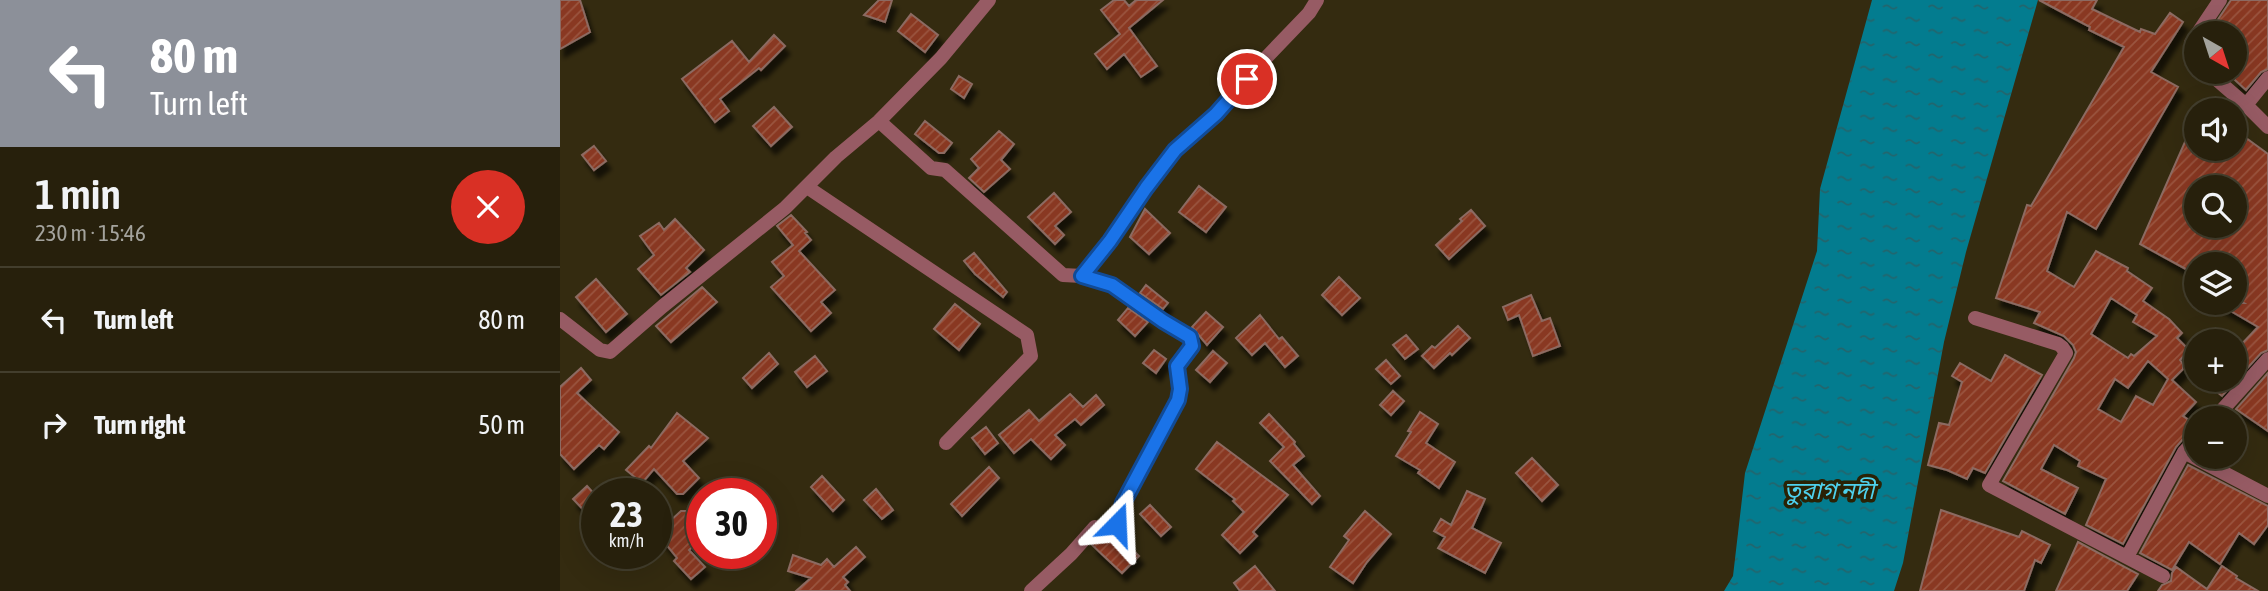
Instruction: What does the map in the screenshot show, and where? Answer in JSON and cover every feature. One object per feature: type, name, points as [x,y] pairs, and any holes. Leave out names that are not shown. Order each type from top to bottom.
[{"type":"street","points":[[560,319],[600,350],[610,352],[786,208],[836,157],[879,121],[941,58],[989,0]]},
{"type":"street","points":[[1082,276],[1175,150],[1216,114],[1309,13],[1317,0]]},
{"type":"street","points":[[2206,21],[2220,0]]},
{"type":"street","points":[[2247,104],[2268,78]]},
{"type":"street","points":[[2222,84],[2238,98]]},
{"type":"street","points":[[2247,106],[2268,127]]},
{"type":"street","points":[[879,121],[931,168],[945,170],[1063,275],[1082,276],[1112,285],[1190,337],[1192,346],[1177,366],[1180,389],[1174,410],[1123,503],[1117,524],[1103,533],[1095,527],[1071,554],[1031,591]]},
{"type":"street","points":[[807,187],[1027,335],[1031,356],[946,443]]},
{"type":"street","points":[[1975,318],[2058,344],[2066,353],[1989,485],[2163,576]]},
{"type":"street","points":[[2226,406],[2268,359]]},
{"type":"street","points":[[2127,557],[2184,452]]},
{"type":"street","points":[[2216,469],[2268,496]]},
{"type":"water","name":"তুরাগ নদী","points":[[1872,0],[2038,0],[1966,252],[1944,342],[1903,563],[1894,591],[1724,591],[1733,576],[1745,473],[1817,251],[1820,189]]},
{"type":"building","points":[[560,0],[580,0],[590,32],[560,49]]},
{"type":"building","points":[[879,0],[892,0],[885,22],[864,15]]},
{"type":"building","points":[[1114,0],[1124,0],[1129,6],[1136,0],[1163,0],[1129,28],[1157,66],[1141,77],[1124,54],[1107,69],[1095,54],[1120,34],[1101,10]]},
{"type":"building","points":[[2039,0],[2097,0],[2092,9],[2140,32],[2141,29],[2155,34],[2170,13],[2183,22],[2151,72],[2178,87],[2096,229],[2067,212],[2047,271],[2074,287],[2096,251],[2128,268],[2127,271],[2152,288],[2143,301],[2169,319],[2182,333],[2177,338],[2184,345],[2184,356],[2180,360],[2183,369],[2172,380],[2196,402],[2192,406],[2184,406],[2184,438],[2176,447],[2123,544],[2086,525],[2106,479],[2078,466],[2080,461],[2054,445],[2041,469],[2078,488],[2065,514],[2003,481],[2076,352],[2064,336],[2034,323],[2040,312],[1996,298],[2027,205],[2031,206],[2124,47],[2089,30],[2090,27]],"holes":[[[2111,298],[2137,315],[2133,322],[2157,336],[2134,356],[2131,354],[2128,358],[2091,334]],[[2148,361],[2168,379],[2153,405],[2136,396],[2121,422],[2098,409],[2115,379],[2128,388]]]},
{"type":"building","points":[[2231,0],[2268,0],[2268,69],[2261,72],[2246,90],[2239,84],[2247,84],[2247,21],[2217,21]]},
{"type":"building","points":[[911,14],[938,35],[925,52],[898,31]]},
{"type":"building","points":[[774,35],[785,46],[761,70],[759,68],[720,99],[729,111],[715,122],[682,79],[732,41],[749,62]]},
{"type":"building","points":[[959,76],[972,84],[964,98],[951,89]]},
{"type":"building","points":[[774,107],[792,127],[771,146],[753,126]]},
{"type":"building","points":[[925,121],[952,143],[944,153],[939,153],[915,134]]},
{"type":"building","points":[[999,131],[1014,144],[1001,160],[1010,169],[984,192],[969,178],[979,168],[971,159]]},
{"type":"building","points":[[2247,139],[2268,154],[2268,350],[2261,353],[2247,368],[2247,338],[2258,327],[2238,315],[2247,315],[2247,252],[2184,252],[2184,268],[2140,244],[2184,144],[2184,161],[2247,161]]},
{"type":"building","points":[[594,146],[606,161],[594,170],[582,155]]},
{"type":"building","points":[[1199,186],[1226,207],[1206,232],[1179,212]]},
{"type":"building","points":[[1054,193],[1071,212],[1055,226],[1064,235],[1055,244],[1028,217]]},
{"type":"building","points":[[1145,209],[1170,233],[1149,254],[1130,237]]},
{"type":"building","points":[[1471,210],[1485,226],[1449,259],[1436,245]]},
{"type":"building","points":[[791,215],[811,240],[799,251],[835,290],[821,302],[831,313],[811,331],[771,287],[784,276],[772,262],[793,245],[777,226]]},
{"type":"building","points":[[675,219],[704,250],[686,268],[690,272],[661,295],[638,269],[654,255],[640,236],[659,223],[664,230]]},
{"type":"building","points":[[974,253],[1007,292],[1003,297],[964,261]]},
{"type":"building","points":[[1339,277],[1360,298],[1342,315],[1322,295]]},
{"type":"building","points":[[596,279],[627,314],[606,332],[576,297]]},
{"type":"building","points":[[1146,285],[1168,303],[1163,309],[1140,293]]},
{"type":"building","points":[[702,287],[717,302],[671,342],[656,326]]},
{"type":"building","points":[[1531,295],[1542,321],[1550,318],[1560,346],[1533,356],[1519,315],[1508,320],[1503,307]]},
{"type":"building","points":[[955,304],[980,324],[959,350],[934,329]]},
{"type":"building","points":[[1128,308],[1148,322],[1135,336],[1118,320]]},
{"type":"building","points":[[1206,312],[1223,327],[1207,345],[1192,327]]},
{"type":"building","points":[[1260,315],[1279,339],[1282,337],[1298,356],[1285,367],[1265,343],[1252,355],[1236,338]]},
{"type":"building","points":[[1458,326],[1470,338],[1434,368],[1422,356],[1432,346],[1435,348]]},
{"type":"building","points":[[1406,335],[1418,349],[1405,359],[1393,345]]},
{"type":"building","points":[[1154,350],[1166,359],[1156,373],[1143,363]]},
{"type":"building","points":[[1213,351],[1227,363],[1210,382],[1196,370]]},
{"type":"building","points":[[769,353],[778,364],[752,388],[743,378]]},
{"type":"building","points":[[2005,355],[2042,375],[1985,473],[1973,468],[1967,479],[1928,465],[1939,423],[1949,425],[1962,382],[1952,376],[1960,363],[1991,381]]},
{"type":"building","points":[[815,356],[827,371],[807,387],[795,372]]},
{"type":"building","points":[[1386,360],[1400,376],[1391,384],[1376,369]]},
{"type":"building","points":[[581,368],[591,380],[577,393],[619,432],[604,449],[599,445],[574,469],[560,454],[560,387]]},
{"type":"building","points":[[2268,373],[2268,431],[2247,417],[2247,406],[2239,406]]},
{"type":"building","points":[[1393,391],[1404,401],[1391,415],[1380,405]]},
{"type":"building","points":[[1070,394],[1083,407],[1096,395],[1104,405],[1081,425],[1075,419],[1055,435],[1065,445],[1051,459],[1031,439],[1014,453],[999,435],[1029,410],[1039,421]]},
{"type":"building","points":[[1420,412],[1438,424],[1426,443],[1455,462],[1439,488],[1418,473],[1420,470],[1396,456]]},
{"type":"building","points":[[677,413],[708,438],[683,461],[699,478],[686,478],[686,491],[683,494],[677,494],[672,489],[672,478],[662,478],[654,469],[646,478],[636,478],[626,470],[649,446],[651,448]]},
{"type":"building","points":[[1269,414],[1304,456],[1293,465],[1320,496],[1312,504],[1270,461],[1284,447],[1260,423]]},
{"type":"building","points":[[986,427],[998,443],[985,454],[972,438]]},
{"type":"building","points":[[1217,442],[1288,495],[1253,532],[1257,536],[1240,553],[1222,535],[1244,512],[1233,501],[1235,499],[1196,469]]},
{"type":"building","points":[[1532,458],[1558,485],[1542,501],[1516,473]]},
{"type":"building","points":[[989,467],[999,478],[962,516],[951,504]]},
{"type":"building","points":[[2186,469],[2196,469],[2268,506],[2268,525],[2254,544],[2239,533],[2220,564],[2189,542],[2172,570],[2140,553]]},
{"type":"building","points":[[822,476],[844,500],[833,511],[811,487]]},
{"type":"building","points":[[876,489],[893,510],[882,519],[864,500]]},
{"type":"building","points":[[1467,491],[1485,499],[1472,528],[1501,543],[1485,573],[1438,548],[1445,537],[1434,531],[1441,519],[1451,525]]},
{"type":"building","points":[[581,492],[581,507],[573,499]]},
{"type":"building","points":[[1150,505],[1171,527],[1161,536],[1140,514]]},
{"type":"building","points":[[1941,510],[2019,537],[2022,531],[2050,545],[2041,563],[2035,560],[2024,591],[1920,591]]},
{"type":"building","points":[[681,511],[686,511],[686,569],[703,569],[691,579],[674,561],[677,558],[672,552],[672,519]]},
{"type":"building","points":[[1365,511],[1391,534],[1353,583],[1330,567],[1349,540],[1344,536]]},
{"type":"building","points":[[1117,535],[1139,556],[1122,573],[1092,545],[1096,540],[1103,543]]},
{"type":"building","points":[[2078,542],[2138,574],[2127,591],[2056,591]]},
{"type":"building","points":[[856,547],[865,557],[843,577],[848,582],[845,585],[850,591],[796,591],[811,578],[788,571],[793,555],[821,565],[827,559],[834,567]]},
{"type":"building","points":[[1255,566],[1275,591],[1240,591],[1234,583]]},
{"type":"building","points":[[2222,566],[2258,591],[2158,591],[2162,585],[2171,581],[2176,567],[2207,589]]},
{"type":"route","points":[[1117,524],[1123,503],[1174,410],[1180,389],[1177,366],[1192,346],[1190,337],[1112,285],[1082,276],[1175,150],[1216,114],[1247,79]]}]
